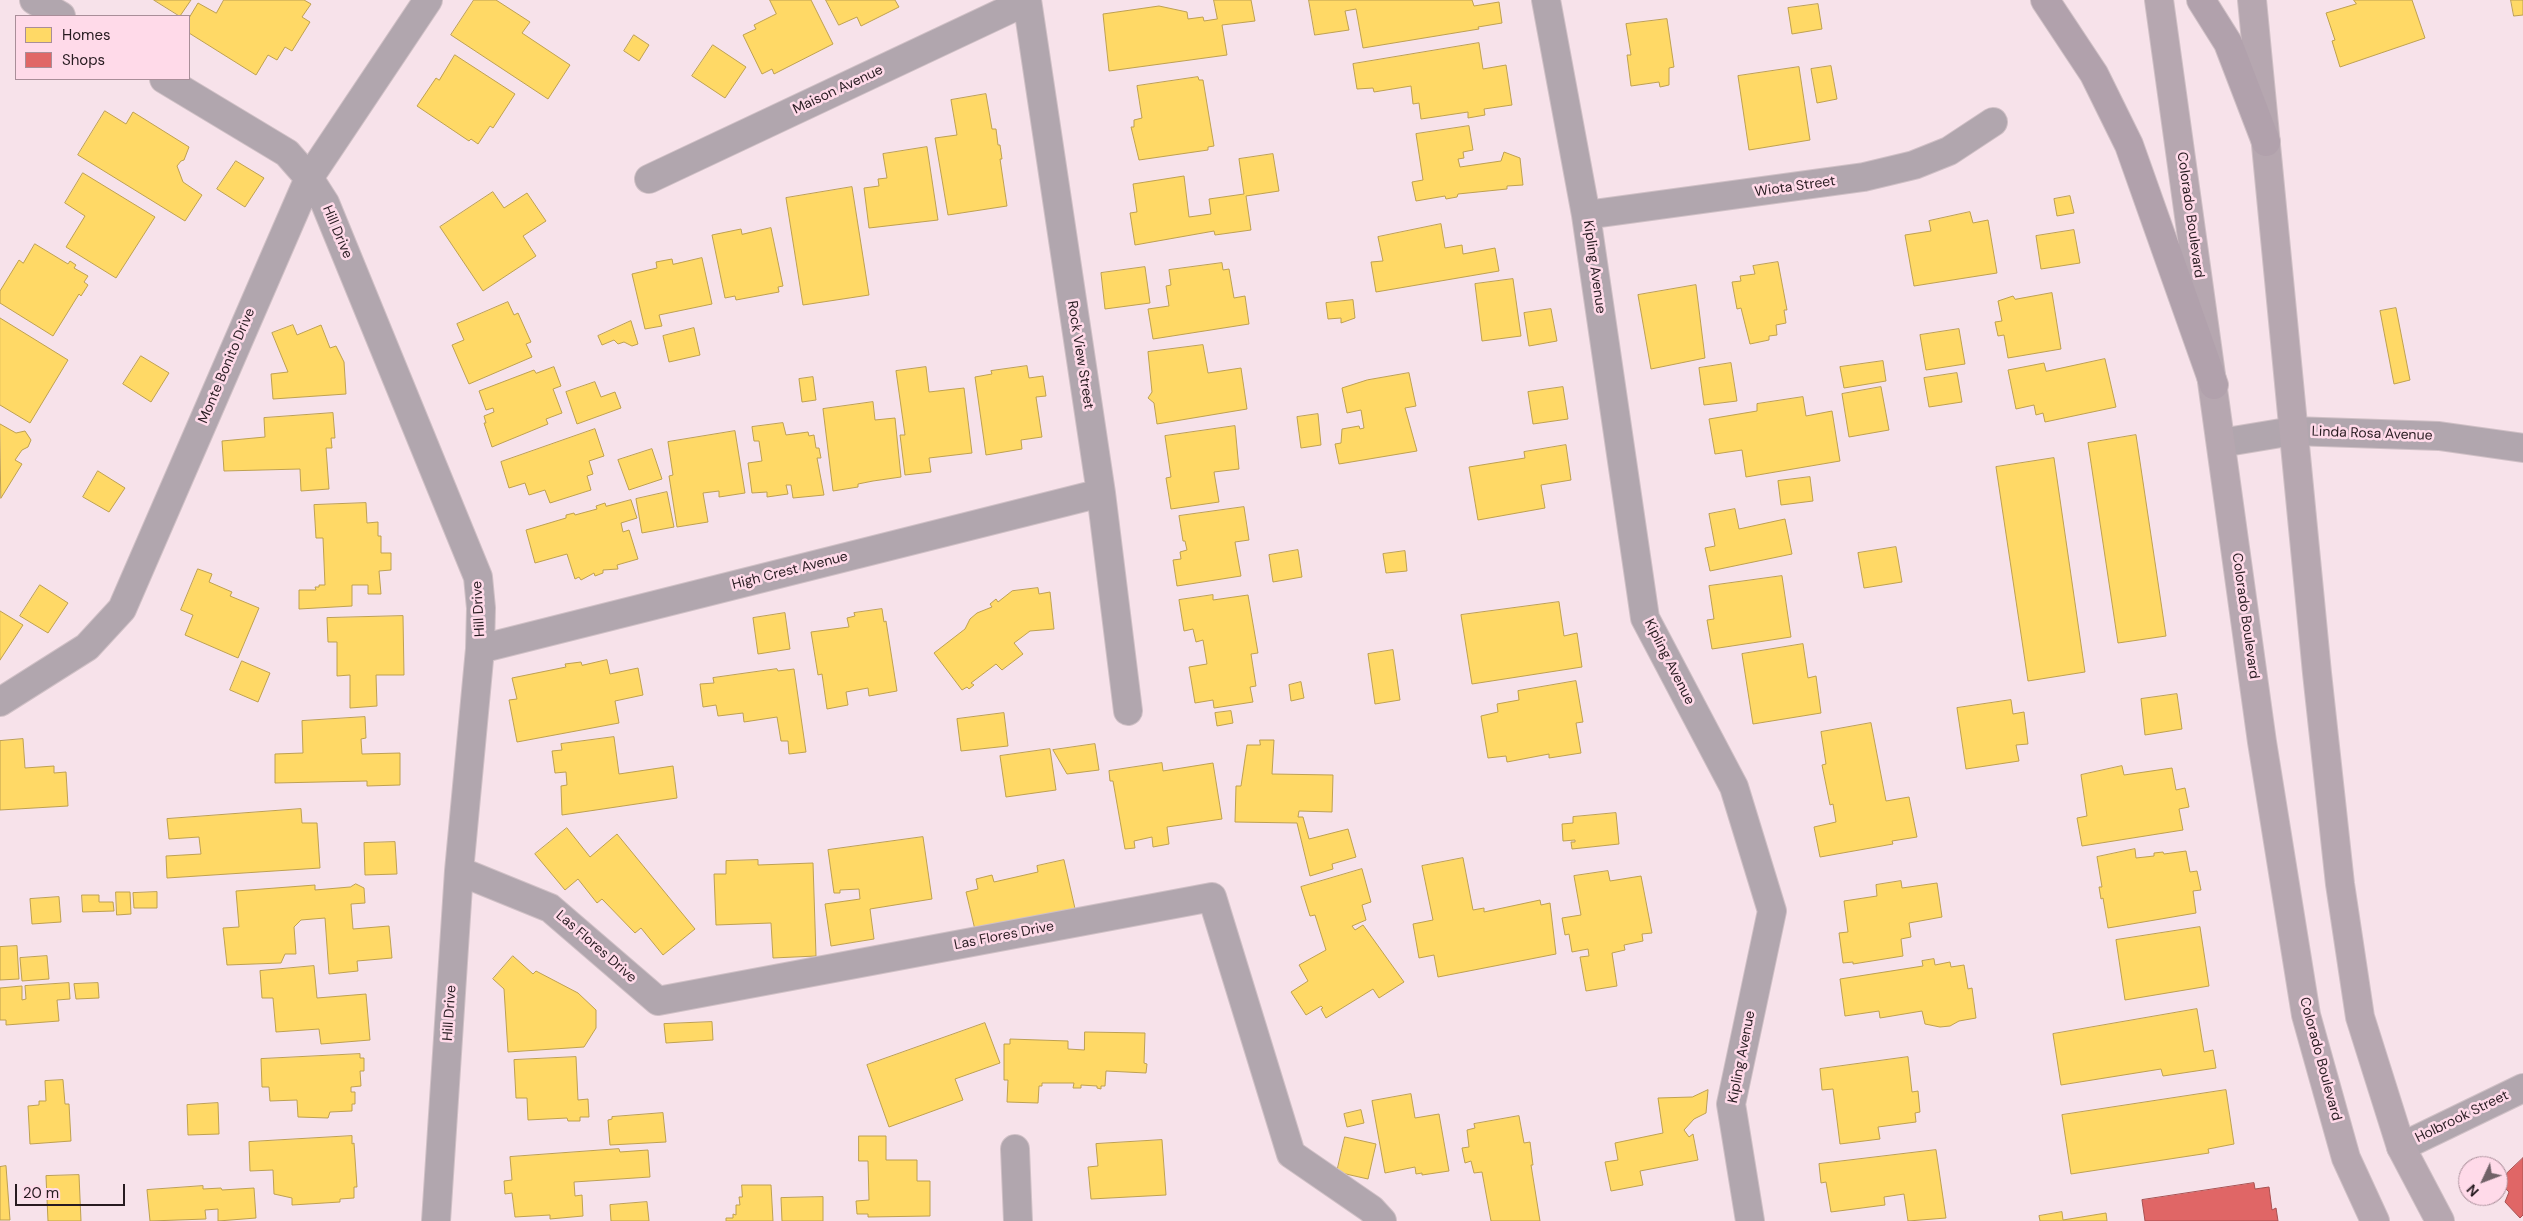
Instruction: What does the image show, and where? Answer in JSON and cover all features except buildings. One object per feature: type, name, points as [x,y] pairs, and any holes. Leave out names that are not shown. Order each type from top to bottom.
[{"type":"highway","points":[[2046,0],[2094,74],[2129,144],[2214,385]]},
{"type":"highway","points":[[2201,0],[2228,43],[2266,142]]},
{"type":"main road","name":"Colorado Boulevard","points":[[2159,0],[2214,385],[2262,742],[2306,1014],[2346,1158],[2375,1221]]},
{"type":"main road","points":[[2252,0],[2293,431],[2340,884],[2358,1008],[2401,1146],[2440,1221]]},
{"type":"street","points":[[34,0],[59,15]]},
{"type":"street","name":"Monte Bonito Drive","points":[[0,702],[86,647],[122,609],[310,178],[428,0]]},
{"type":"street","name":"Maison Avenue","points":[[649,179],[1027,0]]},
{"type":"street","name":"Rock View Street","points":[[1027,0],[1100,493],[1128,711]]},
{"type":"street","name":"Kipling Avenue","points":[[1546,0],[1586,215],[1645,618],[1734,787],[1772,911],[1732,1104],[1750,1221]]},
{"type":"street","name":"Hill Drive","points":[[166,80],[287,153],[310,178],[325,202],[478,577],[481,608],[480,649],[459,870],[436,1221]]},
{"type":"street","name":"Wiota Street","points":[[1586,215],[1864,177],[1914,165],[1949,151],[1992,122]]},
{"type":"street","name":"Linda Rosa Avenue","points":[[2221,443],[2293,431],[2438,436],[2523,448]]},
{"type":"street","name":"High Crest Avenue","points":[[480,649],[1100,493]]},
{"type":"street","name":"Las Flores Drive","points":[[459,870],[550,908],[658,1001],[1212,897],[1291,1154],[1371,1210],[1382,1221]]},
{"type":"street","name":"Holbrook Street","points":[[2401,1146],[2523,1088]]},
{"type":"street","points":[[1016,1149],[1018,1221]]}]
